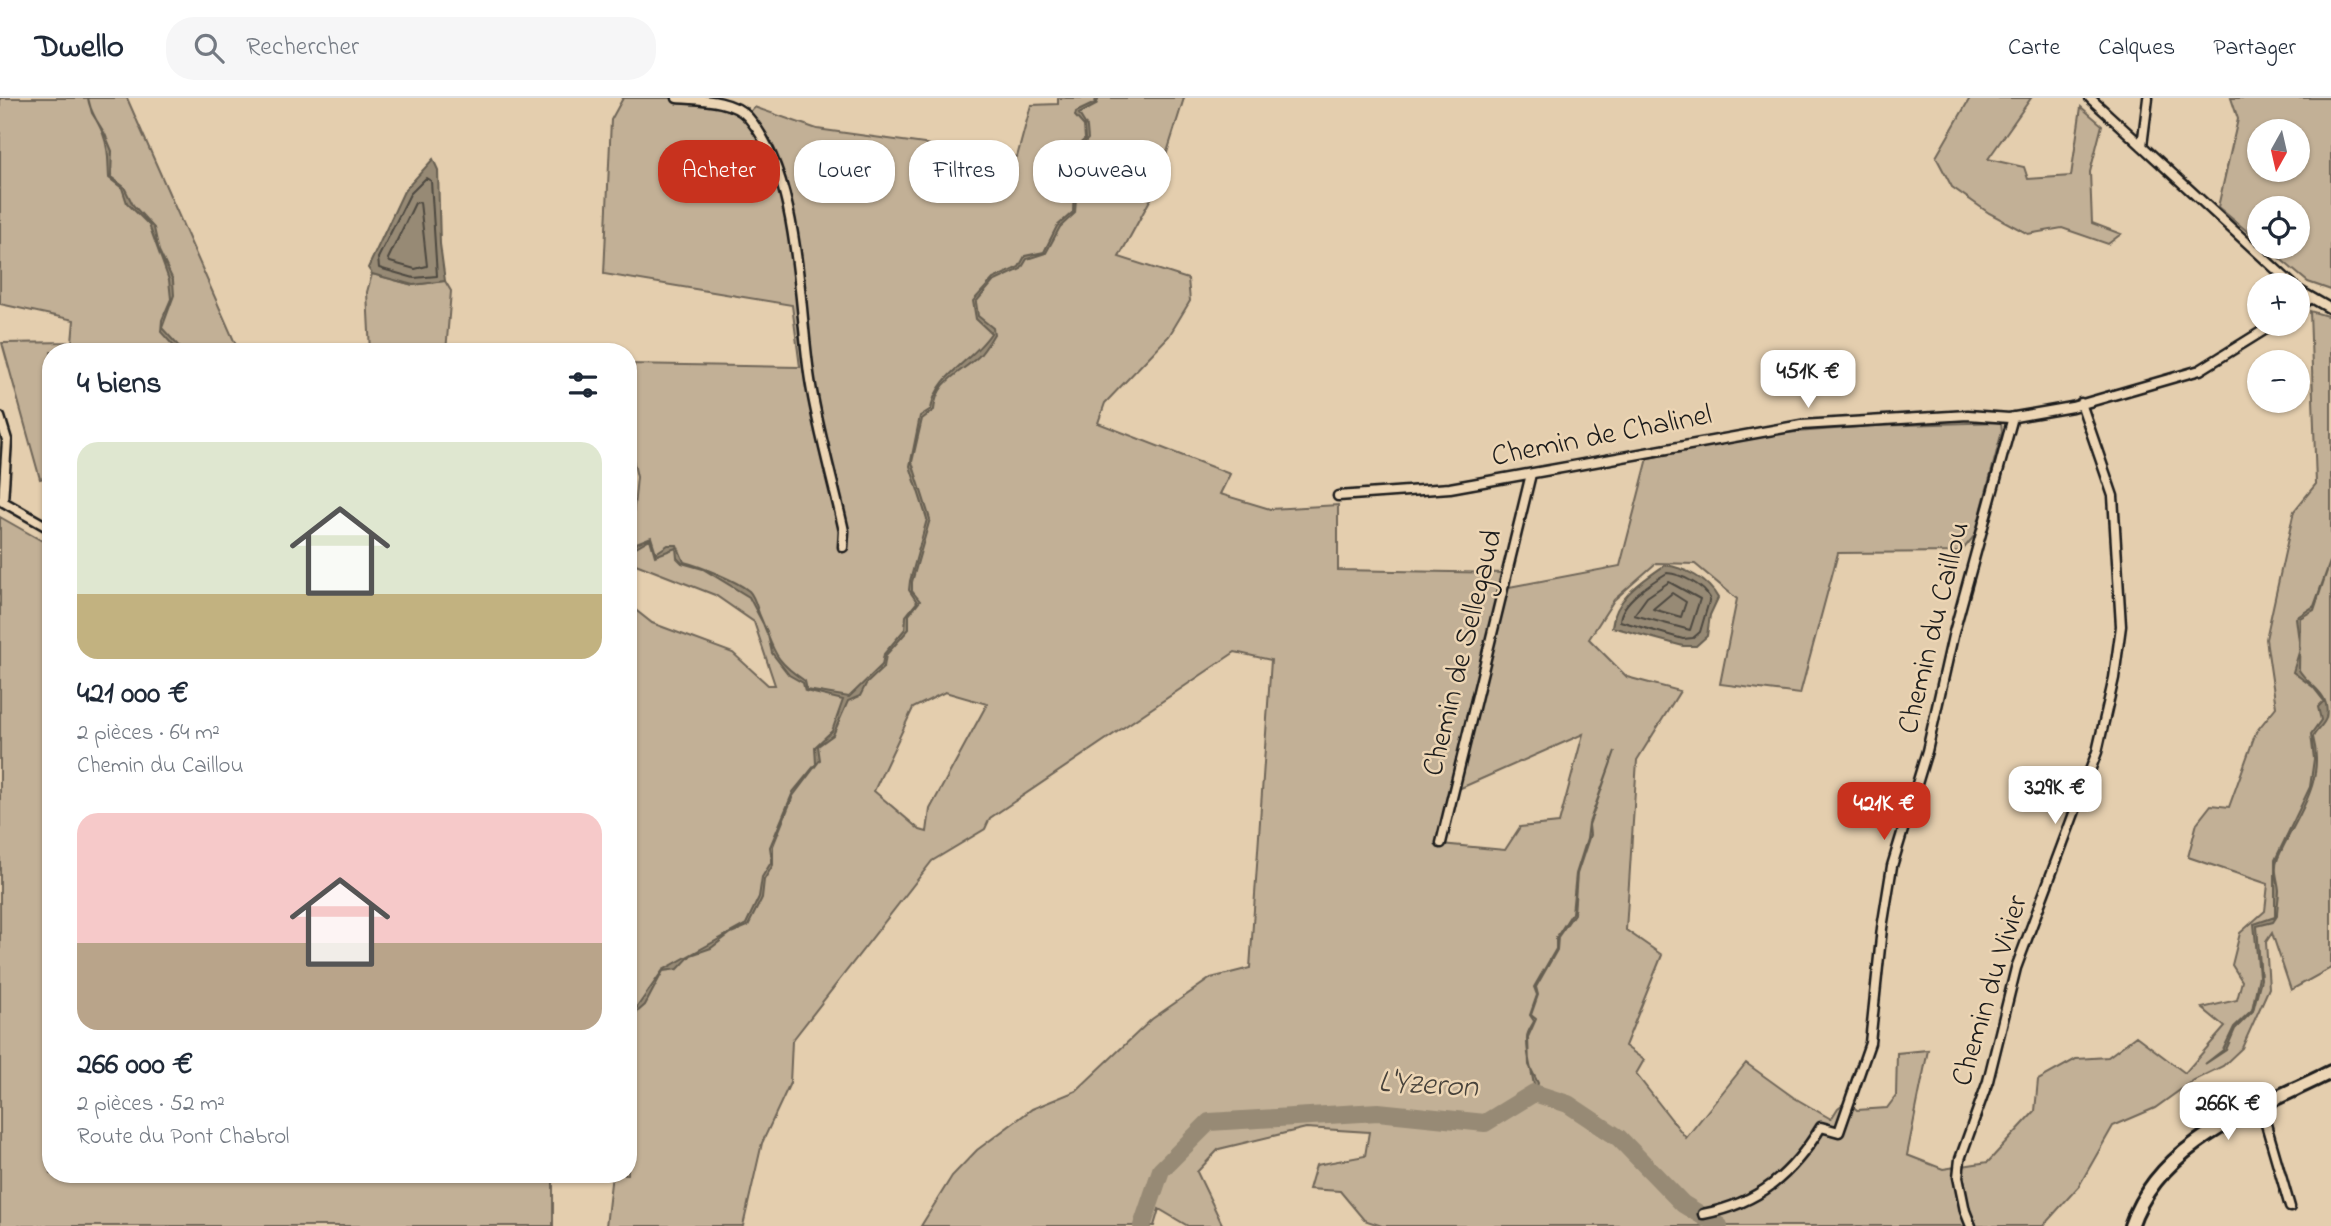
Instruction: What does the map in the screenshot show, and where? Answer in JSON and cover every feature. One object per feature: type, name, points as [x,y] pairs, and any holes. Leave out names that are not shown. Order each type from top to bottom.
[{"type":"main road","points":[[2131,1226],[2151,1186],[2167,1166],[2192,1144],[2331,1072]]},
{"type":"street","points":[[677,98],[709,100],[733,107],[747,116],[777,172],[792,229],[810,379],[844,531],[843,547]]},
{"type":"street","points":[[2090,98],[2280,273]]},
{"type":"street","points":[[2143,146],[2148,98]]},
{"type":"street","points":[[2310,297],[2331,309]]},
{"type":"street","points":[[2310,302],[2314,300]]},
{"type":"street","name":"Chemin de Chalinel","points":[[1338,496],[1420,492],[1801,425],[1944,416],[2014,417],[2081,403],[2200,370],[2255,336]]},
{"type":"street","name":"Chemin du Vivier","points":[[1971,1226],[1958,1177],[1960,1159],[1996,1055],[2016,968],[2097,752],[2112,688],[2121,626],[2113,496],[2081,403]]},
{"type":"street","points":[[0,417],[6,440],[1,501],[42,524]]},
{"type":"street","name":"Chemin du Caillou","points":[[1703,1214],[1718,1211],[1778,1182],[1804,1155],[1822,1127],[1839,1132],[1848,1114],[1870,1043],[1882,928],[1892,866],[1927,751],[1953,636],[2014,417]]},
{"type":"street","name":"Chemin de Sellegaud","points":[[1441,844],[1531,474]]},
{"type":"street","points":[[2261,1107],[2290,1207]]},
{"type":"shaded area","points":[[0,98],[127,98],[235,343],[42,343],[40,479],[2,343],[72,342],[74,320],[0,304]]},
{"type":"shaded area","points":[[623,98],[704,98],[748,108],[748,115],[754,107],[817,129],[909,142],[909,203],[1019,203],[1019,150],[1031,105],[1058,104],[1058,98],[1184,98],[1171,140],[1033,140],[1033,203],[1148,203],[1119,257],[1188,279],[1190,301],[1169,336],[1105,403],[1098,423],[1230,474],[1220,494],[1270,509],[1338,505],[1338,570],[1507,573],[1504,588],[1620,566],[1648,458],[1773,434],[1871,426],[2001,422],[2002,431],[1975,535],[1961,552],[1838,553],[1800,694],[1720,684],[1737,599],[1695,564],[1656,563],[1614,600],[1589,639],[1627,677],[1680,691],[1637,760],[1626,930],[1662,955],[1625,1046],[1644,1060],[1636,1074],[1686,1138],[1746,1063],[1793,1097],[1831,1119],[1847,1101],[1857,1110],[1887,1108],[1896,1096],[1897,1053],[1928,1050],[1907,1155],[1943,1169],[1988,1162],[2035,1111],[2038,1080],[2076,1059],[2108,1057],[2136,1036],[2185,1073],[2225,1027],[2202,1008],[2237,1000],[2242,981],[2232,965],[2240,933],[2265,911],[2268,884],[2188,857],[2197,823],[2211,805],[2229,807],[2256,732],[2276,707],[2266,639],[2294,511],[2316,484],[2310,311],[2331,317],[2331,968],[2291,990],[2272,933],[2266,942],[2269,988],[2242,1048],[2223,1066],[2194,1080],[2155,1108],[2113,1126],[2079,1186],[2043,1226],[1382,1226],[1364,1220],[1340,1191],[1309,1189],[1316,1165],[1365,1156],[1369,1132],[1306,1128],[1219,1149],[1197,1172],[1223,1226],[1188,1226],[1159,1209],[1154,1226],[921,1226],[952,1176],[977,1150],[1032,1109],[1076,1091],[1152,1019],[1211,978],[1250,968],[1271,660],[1235,652],[990,818],[985,829],[932,861],[792,1041],[790,1083],[762,1143],[743,1226],[606,1226],[611,1183],[637,1183],[637,611],[652,623],[733,653],[768,685],[775,685],[754,622],[715,595],[637,565],[637,364],[800,367],[792,305],[604,274],[611,120]],"holes":[[[945,692],[987,704],[930,809],[927,832],[920,830],[874,791],[913,708]],[[1583,734],[1559,823],[1520,827],[1505,850],[1441,844],[1454,791]]]},
{"type":"shaded area","points":[[1970,98],[2031,98],[1988,159],[2024,167],[2028,179],[2071,176],[2081,107],[2102,125],[2090,172],[2092,223],[2121,234],[2108,244],[2062,228],[2028,234],[1989,213],[1952,187],[1936,157]]},
{"type":"shaded area","points":[[2231,98],[2331,98],[2331,290],[2310,283],[2310,273],[2297,273],[2280,259],[2310,259],[2310,196],[2247,196],[2247,231],[2218,207],[2238,119]]},
{"type":"shaded area","points":[[372,274],[413,285],[445,281],[451,291],[447,343],[370,343],[367,292]]},
{"type":"shaded area","points":[[0,517],[42,541],[42,1183],[553,1183],[553,1226],[0,1226]]},
{"type":"water","points":[[1096,98],[1099,98],[1096,105],[1079,114],[1087,127],[1088,139],[1084,140],[1084,126],[1075,116],[1076,112],[1095,103]]},
{"type":"water","points":[[97,120],[112,151],[111,177],[124,187],[133,205],[154,228],[159,251],[173,280],[174,295],[162,328],[176,343],[171,343],[161,332],[162,320],[171,299],[169,280],[149,225],[127,203],[122,188],[109,178],[103,134]]},
{"type":"water","points":[[433,159],[438,170],[440,244],[445,281],[413,285],[372,274],[368,268],[404,191]]},
{"type":"water","points":[[1073,203],[1076,203],[1075,213],[1060,227],[1046,253],[1027,259],[1021,269],[993,282],[976,302],[978,316],[993,328],[994,334],[978,357],[944,385],[934,410],[922,419],[912,462],[930,519],[912,582],[912,591],[920,601],[909,615],[909,629],[886,655],[884,667],[866,684],[860,696],[848,701],[833,735],[818,746],[820,760],[793,796],[773,846],[773,865],[764,880],[762,898],[748,926],[731,933],[711,948],[691,955],[678,969],[663,971],[645,1005],[637,1012],[637,1007],[663,970],[746,924],[759,897],[762,877],[772,861],[770,847],[793,792],[816,764],[815,747],[832,731],[843,700],[805,691],[803,683],[789,675],[772,653],[768,637],[780,660],[805,681],[807,690],[849,697],[882,665],[884,654],[905,629],[906,616],[917,602],[909,590],[910,581],[927,519],[910,466],[920,416],[931,409],[934,397],[947,377],[975,352],[991,333],[976,319],[973,301],[993,279],[1019,267],[1025,256],[1044,252],[1057,226],[1073,212]]},
{"type":"water","points":[[651,537],[656,553],[668,545],[677,545],[684,562],[718,574],[736,583],[749,591],[763,624],[749,597],[703,569],[682,563],[677,558],[676,548],[655,556],[650,539],[637,546],[637,543]]},
{"type":"water","points":[[2331,559],[2314,610],[2300,618],[2299,645],[2296,618],[2314,606]]},
{"type":"water","points":[[1665,565],[1695,575],[1714,591],[1718,598],[1710,615],[1707,636],[1696,646],[1683,646],[1612,627],[1618,607],[1624,599]]},
{"type":"water","points":[[2299,651],[2299,670],[2322,696],[2325,702],[2327,709],[2325,721],[2313,737],[2316,754],[2312,785],[2277,862],[2277,916],[2273,922],[2257,926],[2261,979],[2253,1011],[2235,1029],[2226,1050],[2205,1064],[2223,1050],[2234,1027],[2252,1010],[2259,976],[2254,924],[2275,917],[2275,860],[2310,787],[2314,759],[2311,734],[2321,720],[2318,707],[2324,701],[2313,687],[2293,672]]},
{"type":"water","points":[[1615,751],[1589,825],[1590,835],[1577,874],[1574,914],[1558,937],[1557,950],[1536,987],[1538,995],[1531,1015],[1536,1019],[1528,1037],[1529,1059],[1527,1035],[1534,1021],[1530,1015],[1537,995],[1534,987],[1556,949],[1556,938],[1572,913],[1576,874],[1589,823]]},
{"type":"water","points":[[1531,1068],[1538,1083],[1535,1094],[1533,1080]]},
{"type":"waterway","name":"L'Yzeron","points":[[1142,1226],[1161,1170],[1209,1122],[1378,1112],[1485,1123],[1534,1093],[1568,1104],[1619,1138],[1683,1204],[1719,1226]]}]
